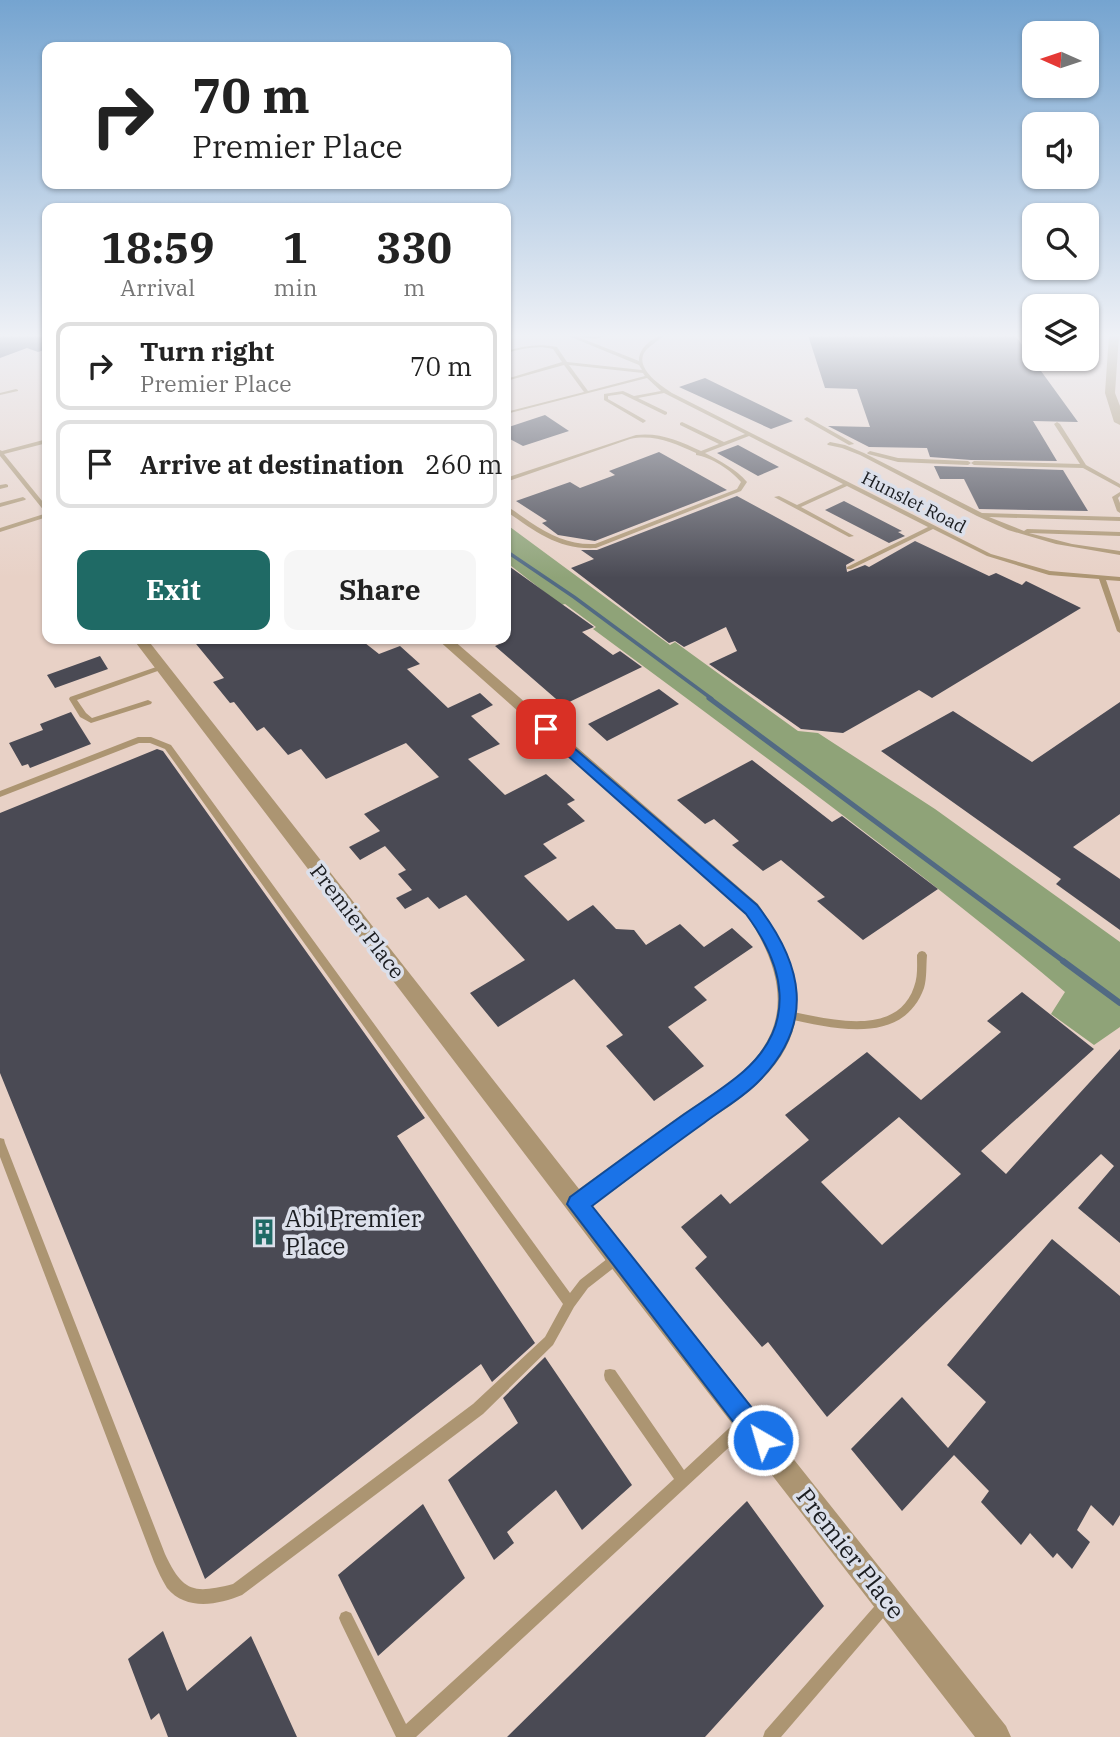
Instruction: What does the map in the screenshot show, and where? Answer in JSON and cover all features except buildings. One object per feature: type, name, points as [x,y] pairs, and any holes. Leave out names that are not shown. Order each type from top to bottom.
[{"type":"street","name":"Premier Place","points":[[144,644],[618,1258],[995,1737]]},
{"type":"street","points":[[450,644],[752,909],[772,936],[787,973],[789,1015],[777,1046],[752,1076],[577,1204]]},
{"type":"lane","points":[[635,416],[643,421]]},
{"type":"lane","name":"Hunslet Road","points":[[715,416],[932,527],[1019,566],[1120,579]]},
{"type":"lane","points":[[807,419],[879,457],[906,461],[1084,467],[1120,486]]},
{"type":"lane","points":[[682,424],[723,444]]},
{"type":"lane","points":[[1057,424],[1084,467]]},
{"type":"lane","points":[[698,454],[750,434]]},
{"type":"lane","points":[[511,478],[638,436],[661,437],[698,454],[737,473],[744,486],[596,547],[565,546],[511,511]]},
{"type":"lane","points":[[42,442],[1,452],[42,506]]},
{"type":"lane","points":[[830,444],[853,450],[978,515],[1017,531],[1062,545],[1120,553]]},
{"type":"lane","points":[[797,507],[847,484]]},
{"type":"lane","points":[[1120,494],[1115,497],[1120,510]]},
{"type":"lane","points":[[778,497],[851,536]]},
{"type":"lane","points":[[0,505],[23,499]]},
{"type":"lane","points":[[2,527],[42,515]]},
{"type":"lane","points":[[978,515],[1120,519]]},
{"type":"lane","points":[[849,568],[932,527]]},
{"type":"lane","points":[[1017,531],[1120,534]]},
{"type":"lane","points":[[1102,578],[1120,631]]},
{"type":"lane","points":[[148,702],[91,721],[71,696],[162,668]]},
{"type":"lane","points":[[0,794],[138,740],[151,740],[168,747],[570,1303]]},
{"type":"lane","points":[[789,1015],[846,1024],[876,1025],[895,1021],[909,1009],[919,986],[922,955]]},
{"type":"lane","points":[[0,1143],[168,1581],[186,1596],[208,1599],[237,1590],[478,1409],[549,1341],[584,1284],[618,1258]]},
{"type":"lane","points":[[610,1375],[683,1480]]},
{"type":"lane","points":[[346,1618],[404,1737],[747,1420]]},
{"type":"lane","points":[[771,1737],[889,1601]]},
{"type":"shaded area","points":[[0,416],[42,416],[42,644],[511,644],[511,416],[1120,416],[1120,1737],[0,1737]]},
{"type":"green space","points":[[511,528],[670,645],[675,642],[798,731],[818,733],[935,809],[1120,942],[1120,1027],[1094,1045],[1051,1014],[1065,992],[1008,944],[891,852],[593,629],[596,627],[565,604],[561,605],[511,566]]},
{"type":"waterway","points":[[511,554],[574,597],[712,699]]},
{"type":"waterway","points":[[709,698],[1066,963]]},
{"type":"waterway","points":[[1063,961],[1120,1003]]},
{"type":"place","name":"Abi Premier Place","points":[[264,1232]]},
{"type":"route","points":[[546,729],[752,909],[772,936],[787,973],[789,1015],[777,1046],[752,1076],[577,1204],[763,1440]]}]
